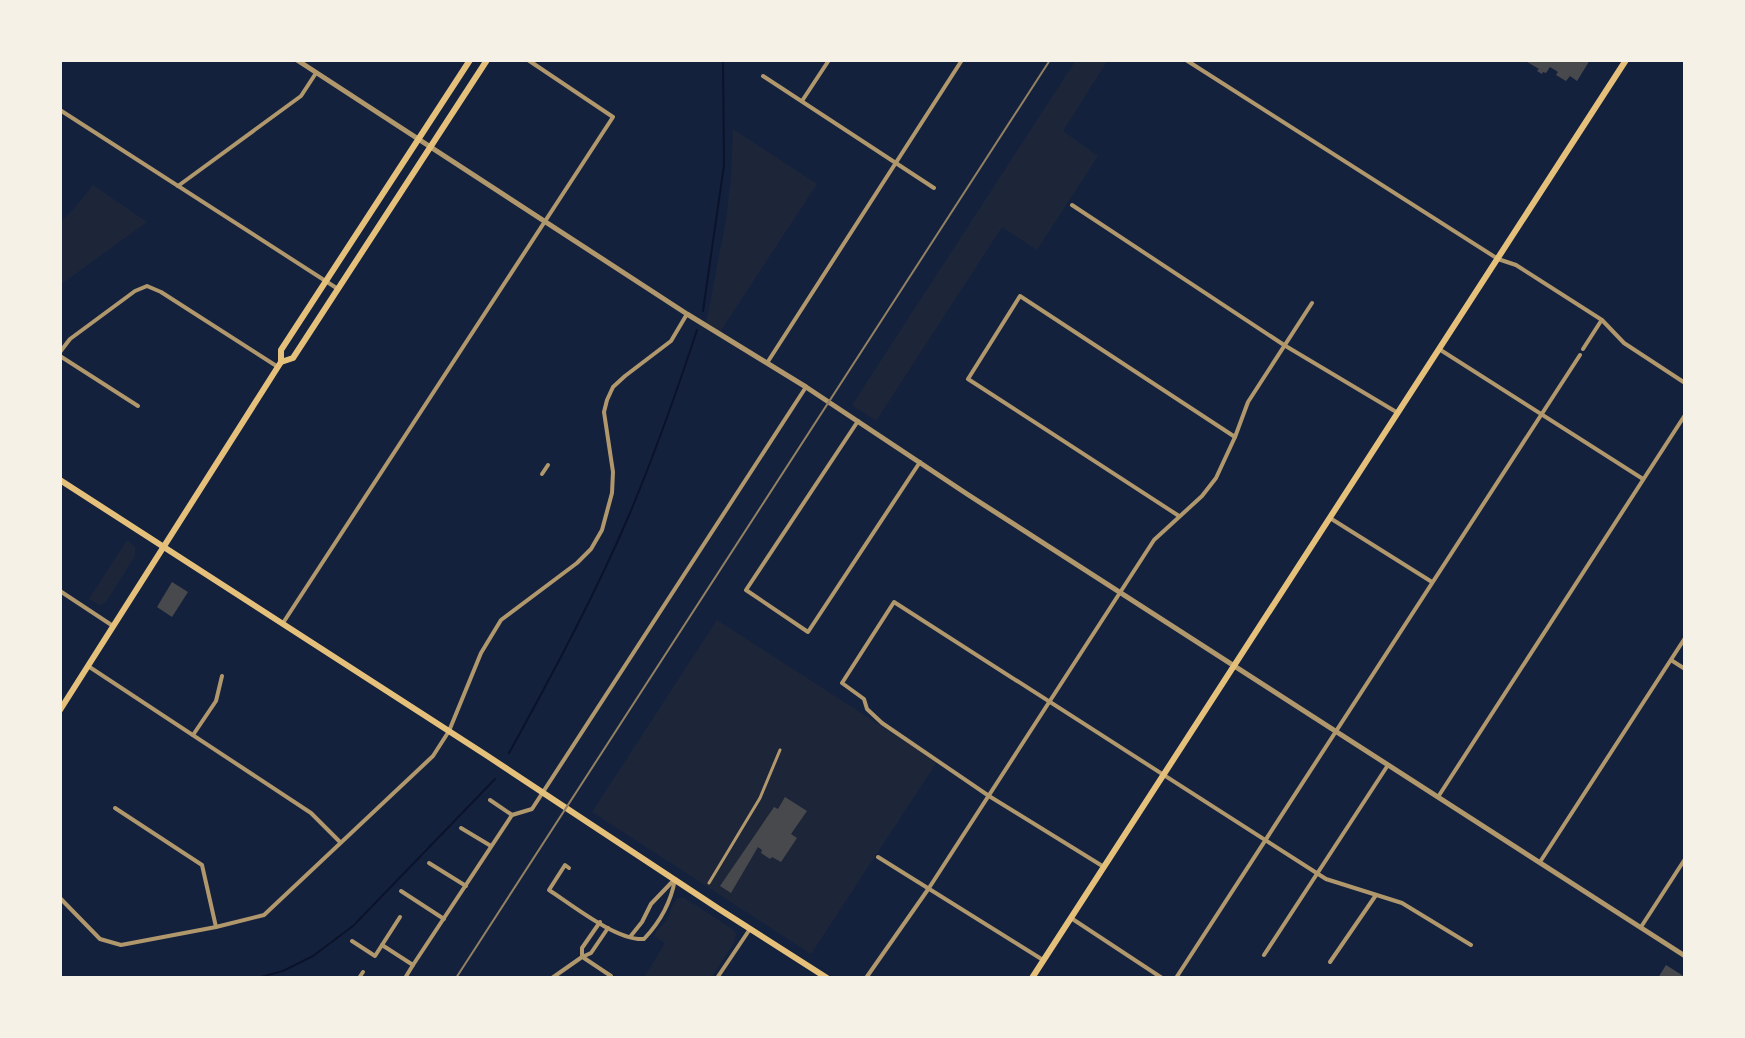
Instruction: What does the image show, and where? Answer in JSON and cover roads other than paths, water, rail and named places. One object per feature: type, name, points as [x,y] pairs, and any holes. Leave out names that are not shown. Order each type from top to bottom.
[{"type":"main road","points":[[60,710],[280,364],[281,350],[470,60]]},
{"type":"main road","points":[[280,364],[293,358],[487,60]]},
{"type":"main road","points":[[1032,978],[1626,60]]},
{"type":"main road","points":[[60,480],[827,978]]},
{"type":"street","points":[[297,60],[1685,956]]},
{"type":"street","points":[[283,623],[613,117],[528,60]]},
{"type":"street","points":[[802,101],[829,60]]},
{"type":"street","points":[[767,363],[962,60]]},
{"type":"street","points":[[1186,60],[1498,259],[1516,265],[1602,320],[1624,343],[1685,383]]},
{"type":"street","points":[[178,186],[301,96],[316,73]]},
{"type":"street","points":[[763,76],[934,188]]},
{"type":"street","points":[[60,110],[338,289]]},
{"type":"street","points":[[1072,205],[1284,345],[1398,413]]},
{"type":"street","points":[[138,406],[60,354],[70,339],[135,291],[147,286],[280,364]]},
{"type":"street","points":[[1179,516],[968,379],[1020,296],[1235,437]]},
{"type":"street","points":[[866,978],[929,888],[1154,540],[1202,496],[1216,478],[1248,402],[1312,303]]},
{"type":"street","points":[[60,898],[100,939],[121,945],[264,915],[433,756],[449,731],[481,653],[501,620],[591,549],[602,530],[612,493],[613,472],[604,412],[607,400],[613,387],[671,341],[687,314]]},
{"type":"street","points":[[1176,978],[1602,320]]},
{"type":"street","points":[[1439,349],[1643,480]]},
{"type":"street","points":[[405,978],[512,815],[532,809],[806,387]]},
{"type":"street","points":[[1438,797],[1685,415]]},
{"type":"street","points":[[858,421],[746,590],[808,632],[920,462]]},
{"type":"street","points":[[542,474],[548,465]]},
{"type":"street","points":[[1330,518],[1432,582]]},
{"type":"street","points":[[60,591],[113,626]]},
{"type":"street","points":[[1104,867],[989,796],[882,723],[867,709],[864,699],[842,683],[894,602],[1326,879],[1402,903],[1471,945]]},
{"type":"street","points":[[1540,862],[1685,638]]},
{"type":"street","points":[[1671,660],[1685,669]]},
{"type":"street","points":[[88,666],[311,813],[340,842]]},
{"type":"street","points":[[193,735],[216,701],[222,676]]},
{"type":"street","points":[[709,883],[760,798],[780,750]]},
{"type":"street","points":[[1264,955],[1388,765]]},
{"type":"street","points":[[490,800],[512,815]]},
{"type":"street","points":[[115,808],[202,865],[216,927]]},
{"type":"street","points":[[461,828],[491,846]]},
{"type":"street","points":[[878,857],[1043,960]]},
{"type":"street","points":[[1641,927],[1685,859]]},
{"type":"street","points":[[429,863],[466,886]]},
{"type":"street","points":[[569,868],[565,865],[549,890],[629,938],[644,939],[648,935],[672,897],[675,879]]},
{"type":"street","points":[[629,938],[651,904],[675,879]]},
{"type":"street","points":[[401,891],[444,919]]},
{"type":"street","points":[[1330,962],[1376,895]]},
{"type":"street","points":[[352,941],[375,956],[400,917]]},
{"type":"street","points":[[1071,918],[1162,978]]},
{"type":"street","points":[[582,957],[582,948],[600,922]]},
{"type":"street","points":[[552,978],[591,953],[608,928]]},
{"type":"street","points":[[717,978],[750,929]]},
{"type":"street","points":[[382,945],[413,965]]},
{"type":"street","points":[[582,957],[611,976]]},
{"type":"street","points":[[359,978],[363,972]]},
{"type":"waterway","points":[[703,311],[724,165],[723,60]]},
{"type":"waterway","points":[[509,753],[617,544],[657,445],[697,330]]},
{"type":"waterway","points":[[257,978],[283,971],[313,956],[353,926],[495,779]]},
{"type":"railway","points":[[456,978],[1050,60]]}]
